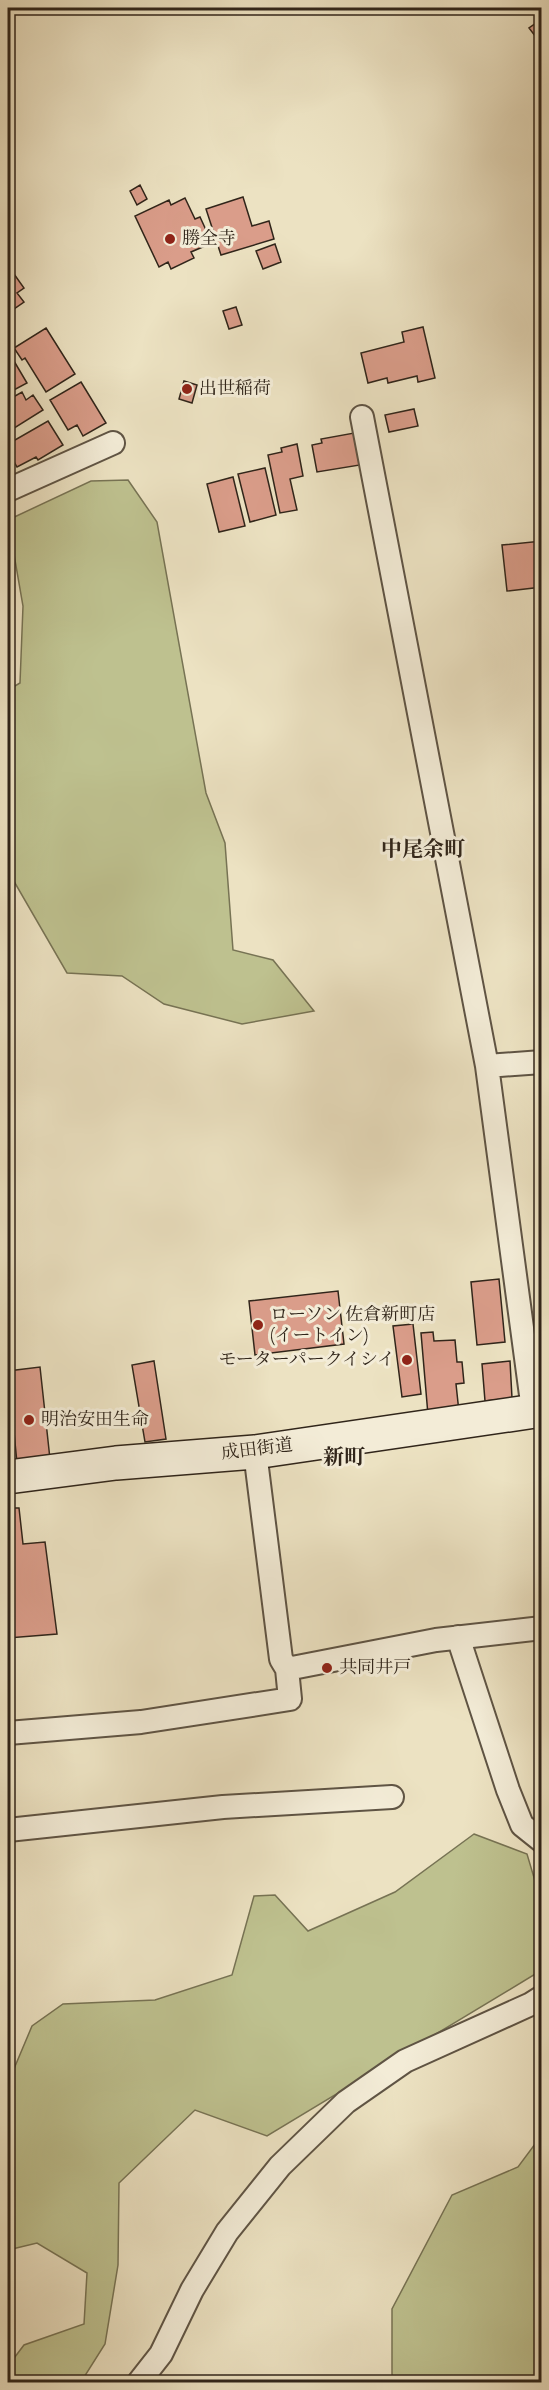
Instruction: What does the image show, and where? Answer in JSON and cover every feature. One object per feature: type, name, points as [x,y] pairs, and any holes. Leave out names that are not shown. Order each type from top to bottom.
[{"type":"street","points":[[362,417],[487,1066],[537,1410]]},
{"type":"street","points":[[8,490],[113,443]]},
{"type":"street","points":[[487,1066],[542,1062]]},
{"type":"street","name":"成田街道","points":[[8,1477],[116,1463],[255,1452],[537,1410]]},
{"type":"street","points":[[8,1733],[141,1722],[290,1699],[287,1669],[281,1659],[255,1452]]},
{"type":"street","points":[[287,1669],[458,1637],[542,1628]]},
{"type":"street","points":[[458,1637],[508,1791],[522,1826],[542,1841]]},
{"type":"street","points":[[8,1830],[223,1807],[392,1797]]},
{"type":"street","points":[[139,2382],[161,2354],[192,2290],[227,2232],[280,2166],[346,2102],[405,2061],[542,1997]]},
{"type":"green space","points":[[128,480],[157,522],[206,793],[225,843],[233,950],[273,960],[314,1011],[242,1024],[164,1004],[122,976],[67,973],[8,871],[8,690],[20,683],[23,606],[8,520],[91,481]]},
{"type":"green space","points":[[474,1834],[527,1854],[541,1901],[541,1952],[537,1973],[267,2136],[195,2110],[119,2183],[118,2265],[105,2344],[81,2382],[8,2382],[8,2366],[24,2345],[84,2324],[87,2273],[37,2243],[8,2250],[8,2083],[32,2026],[63,2004],[155,2000],[232,1975],[254,1896],[275,1895],[308,1931],[395,1892]]},
{"type":"green space","points":[[541,2136],[541,2382],[395,2382],[392,2374],[392,2309],[452,2195],[518,2167]]},
{"type":"building","points":[[542,19],[542,45],[529,28]]},
{"type":"building","points":[[140,185],[147,199],[137,205],[130,191]]},
{"type":"building","points":[[243,197],[252,226],[269,221],[274,239],[221,255],[206,209]]},
{"type":"building","points":[[185,198],[195,219],[200,217],[212,243],[191,252],[194,258],[171,269],[168,262],[159,267],[135,216],[169,200],[171,205]]},
{"type":"building","points":[[275,244],[281,262],[263,269],[256,251]]},
{"type":"building","points":[[14,274],[24,288],[17,293],[24,302],[8,313],[8,278]]},
{"type":"building","points":[[236,307],[242,325],[229,329],[223,311]]},
{"type":"building","points":[[423,327],[435,378],[418,382],[417,376],[388,383],[387,378],[368,383],[361,353],[404,342],[402,332]]},
{"type":"building","points":[[46,328],[75,374],[46,392],[25,358],[22,360],[14,348]]},
{"type":"building","points":[[11,356],[27,383],[12,391],[8,384],[8,358]]},
{"type":"building","points":[[184,381],[197,385],[192,403],[179,399]]},
{"type":"building","points":[[81,382],[106,423],[83,436],[77,425],[68,430],[50,400]]},
{"type":"building","points":[[22,392],[26,400],[33,395],[43,410],[8,432],[8,400]]},
{"type":"building","points":[[414,409],[418,426],[389,432],[385,415]]},
{"type":"building","points":[[48,421],[63,445],[38,460],[36,457],[17,467],[8,451],[8,444]]},
{"type":"building","points":[[354,433],[360,465],[317,472],[312,445],[322,443],[321,439]]},
{"type":"building","points":[[297,444],[303,476],[290,479],[297,510],[280,513],[268,455],[282,452],[281,448]]},
{"type":"building","points":[[265,468],[276,515],[250,522],[238,474]]},
{"type":"building","points":[[233,477],[245,526],[219,532],[207,484]]},
{"type":"building","points":[[542,541],[542,587],[507,591],[502,545]]},
{"type":"building","points":[[499,1279],[505,1342],[477,1345],[471,1282]]},
{"type":"building","points":[[338,1291],[344,1344],[255,1355],[249,1301]]},
{"type":"building","name":"モーターパークイシイ","points":[[413,1324],[421,1394],[402,1397],[393,1326]]},
{"type":"building","points":[[433,1332],[434,1341],[455,1340],[457,1362],[462,1362],[464,1383],[456,1384],[459,1412],[428,1415],[421,1333]]},
{"type":"building","points":[[154,1361],[166,1439],[145,1442],[132,1365]]},
{"type":"building","points":[[510,1361],[512,1398],[485,1401],[482,1364]]},
{"type":"building","name":"明治安田生命","points":[[40,1367],[50,1459],[17,1463],[8,1371]]},
{"type":"building","points":[[8,1508],[19,1508],[23,1544],[45,1542],[57,1634],[8,1638]]},
{"type":"place","name":"勝全寺","points":[[170,239]]},
{"type":"place","name":"出世稲荷","points":[[187,389]]},
{"type":"place","name":"ローソン 佐倉新町店 (イートイン)","points":[[258,1325]]},
{"type":"place","name":"モーターパークイシイ","points":[[407,1360]]},
{"type":"place","name":"明治安田生命","points":[[29,1420]]},
{"type":"place","name":"共同井戸","points":[[327,1668]]},
{"type":"district","name":"中尾余町","points":[[423,850]]},
{"type":"district","name":"新町","points":[[344,1458]]}]
